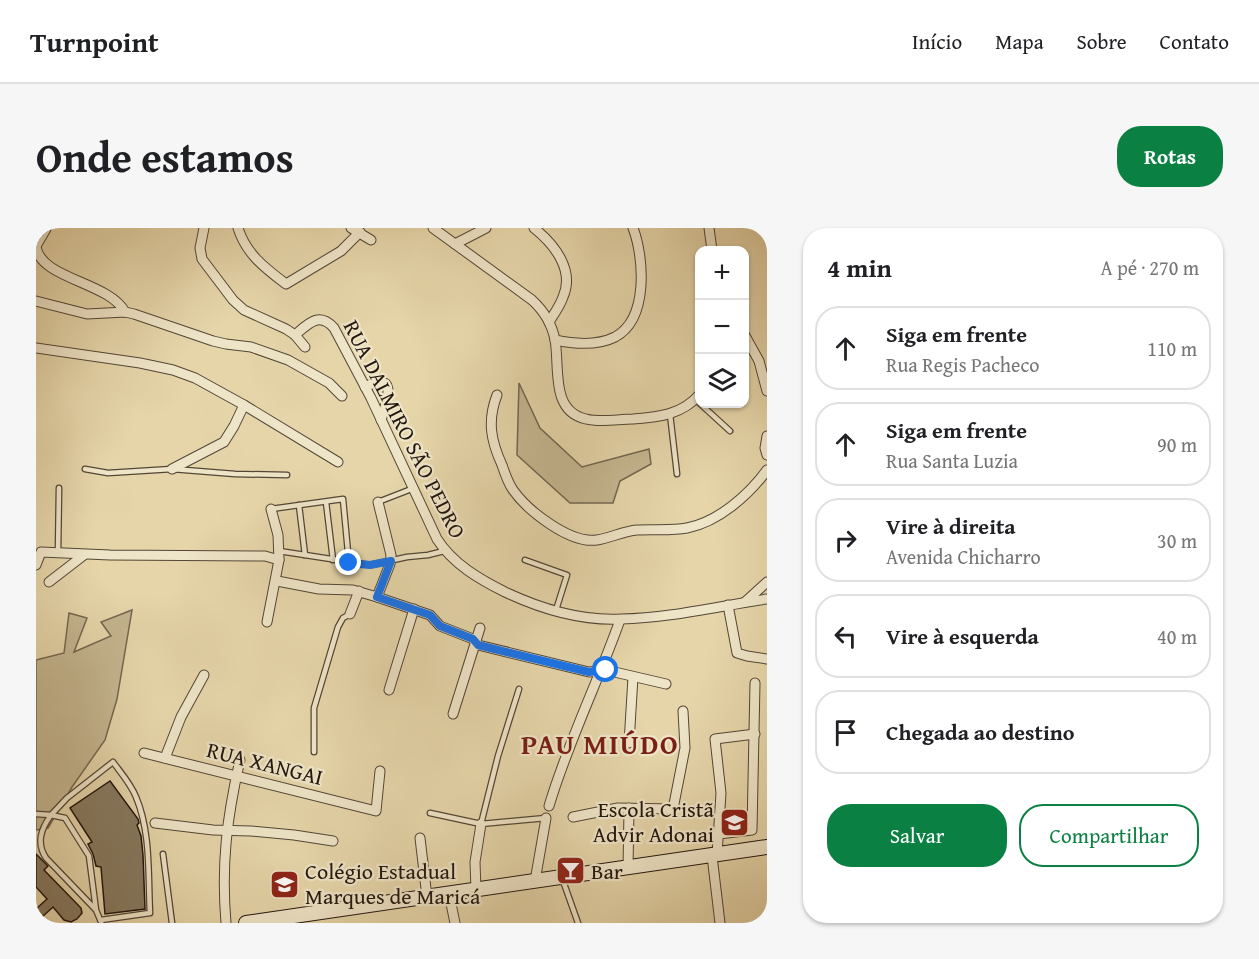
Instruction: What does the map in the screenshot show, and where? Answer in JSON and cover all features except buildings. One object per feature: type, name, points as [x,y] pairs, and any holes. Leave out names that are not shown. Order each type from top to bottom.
[{"type":"main road","points":[[246,923],[767,847]]},
{"type":"street","points":[[204,228],[200,248],[202,259],[233,300],[244,310],[286,329],[295,335],[305,347]]},
{"type":"street","points":[[238,228],[254,258],[288,284],[341,251],[356,230],[371,240]]},
{"type":"street","points":[[433,228],[532,300],[544,313],[555,340],[559,387],[564,404],[570,412],[578,417],[597,421],[654,417],[679,411],[695,398]]},
{"type":"street","points":[[455,244],[486,228]]},
{"type":"street","points":[[534,228],[554,246],[560,256],[566,279],[563,298],[549,322]]},
{"type":"street","points":[[555,340],[578,344],[604,341],[615,337],[629,324],[638,302],[641,273],[640,249],[633,228]]},
{"type":"street","points":[[709,228],[711,246]]},
{"type":"street","points":[[45,229],[36,247],[42,261],[109,295],[120,304],[125,312]]},
{"type":"street","points":[[36,301],[87,314],[125,312],[220,343],[251,347],[288,360],[329,383],[342,396]]},
{"type":"street","name":"RUA DALMIRO SÃO PEDRO","points":[[295,335],[314,321],[326,321],[334,328],[365,387],[437,539],[444,550],[460,565],[492,585],[556,611],[620,620],[767,599]]},
{"type":"street","points":[[749,343],[759,361],[767,392]]},
{"type":"street","points":[[36,348],[140,363],[173,370],[195,378],[338,462]]},
{"type":"street","points":[[365,387],[381,381],[388,387],[388,399],[381,420]]},
{"type":"street","points":[[497,395],[490,420],[492,438],[514,491],[525,504],[550,525],[579,537],[597,540],[623,532],[677,529],[700,524],[725,511],[760,480],[767,470]]},
{"type":"street","points":[[172,469],[224,442],[232,432],[244,405]]},
{"type":"street","points":[[767,436],[765,448],[767,455]]},
{"type":"street","points":[[377,597],[391,561],[378,502]]},
{"type":"street","points":[[267,622],[279,556],[278,535],[271,509]]},
{"type":"street","points":[[36,565],[41,552],[84,555],[279,556]]},
{"type":"street","points":[[49,582],[84,555]]},
{"type":"street","points":[[276,581],[319,589],[359,591],[433,617],[444,628],[473,639],[478,645],[569,668],[589,672],[606,670],[666,684]]},
{"type":"street","points":[[745,602],[767,582]]},
{"type":"street","points":[[350,614],[359,591]]},
{"type":"street","points":[[728,605],[737,653],[767,658]]},
{"type":"street","points":[[389,690],[414,609]]},
{"type":"street","points":[[549,806],[566,755],[620,620]]},
{"type":"street","points":[[453,714],[480,628]]},
{"type":"street","points":[[165,758],[181,717],[204,675]]},
{"type":"street","points":[[629,743],[633,677]]},
{"type":"street","points":[[718,834],[752,830],[755,683]]},
{"type":"street","points":[[573,817],[609,809],[673,809],[685,748],[683,711]]},
{"type":"street","points":[[720,923],[714,855],[718,834],[720,787],[715,739],[755,734]]},
{"type":"street","name":"RUA XANGAI","points":[[144,753],[376,811],[380,771]]},
{"type":"street","points":[[226,923],[223,868],[226,831],[240,760]]},
{"type":"street","points":[[628,869],[629,808]]},
{"type":"street","points":[[535,881],[546,818]]},
{"type":"street","points":[[155,823],[226,831],[262,832],[333,841]]},
{"type":"street","points":[[476,890],[475,862],[481,824]]},
{"type":"street","points":[[420,838],[428,897]]},
{"type":"street","points":[[449,894],[455,923]]},
{"type":"lane","points":[[708,408],[730,431]]},
{"type":"lane","points":[[670,414],[677,474]]},
{"type":"lane","points":[[86,469],[111,473],[172,469],[286,474]]},
{"type":"lane","points":[[58,553],[59,488]]},
{"type":"lane","points":[[378,502],[414,488]]},
{"type":"lane","points":[[271,509],[343,499],[349,563]]},
{"type":"lane","points":[[326,502],[333,560]]},
{"type":"lane","points":[[299,505],[305,555]]},
{"type":"lane","points":[[279,556],[305,555],[370,565],[444,550]]},
{"type":"lane","points":[[525,560],[567,575],[556,611]]},
{"type":"lane","points":[[314,752],[314,708],[338,627],[342,618],[350,614]]},
{"type":"lane","points":[[481,824],[498,756],[519,689]]},
{"type":"lane","points":[[36,814],[51,815],[65,818],[86,849],[91,862],[96,910],[101,922],[150,913],[145,830],[135,795],[113,762],[67,798],[51,815],[40,838],[40,850],[52,866],[96,910]]},
{"type":"lane","points":[[430,813],[481,824],[546,818]]},
{"type":"lane","points":[[163,854],[172,923]]},
{"type":"lane","points":[[562,878],[578,923]]},
{"type":"shaded area","points":[[519,383],[540,428],[582,467],[649,449],[651,464],[620,481],[613,503],[570,503],[517,455]]},
{"type":"shaded area","points":[[132,610],[117,699],[105,740],[72,787],[48,828],[36,830],[36,660],[64,653],[69,613],[87,618],[74,652],[111,636],[101,622]]},
{"type":"place","name":"Escola Cristã Advir Adonai","points":[[735,822]]},
{"type":"place","name":"Bar","points":[[570,871]]},
{"type":"place","name":"Colégio Estadual Marques de Maricá","points":[[284,884]]},
{"type":"district","name":"PAU MIÚDO","points":[[600,743]]},
{"type":"route","points":[[349,563],[370,565],[391,561],[377,597],[430,615],[440,626],[473,639],[478,645],[589,672],[606,670]]}]
